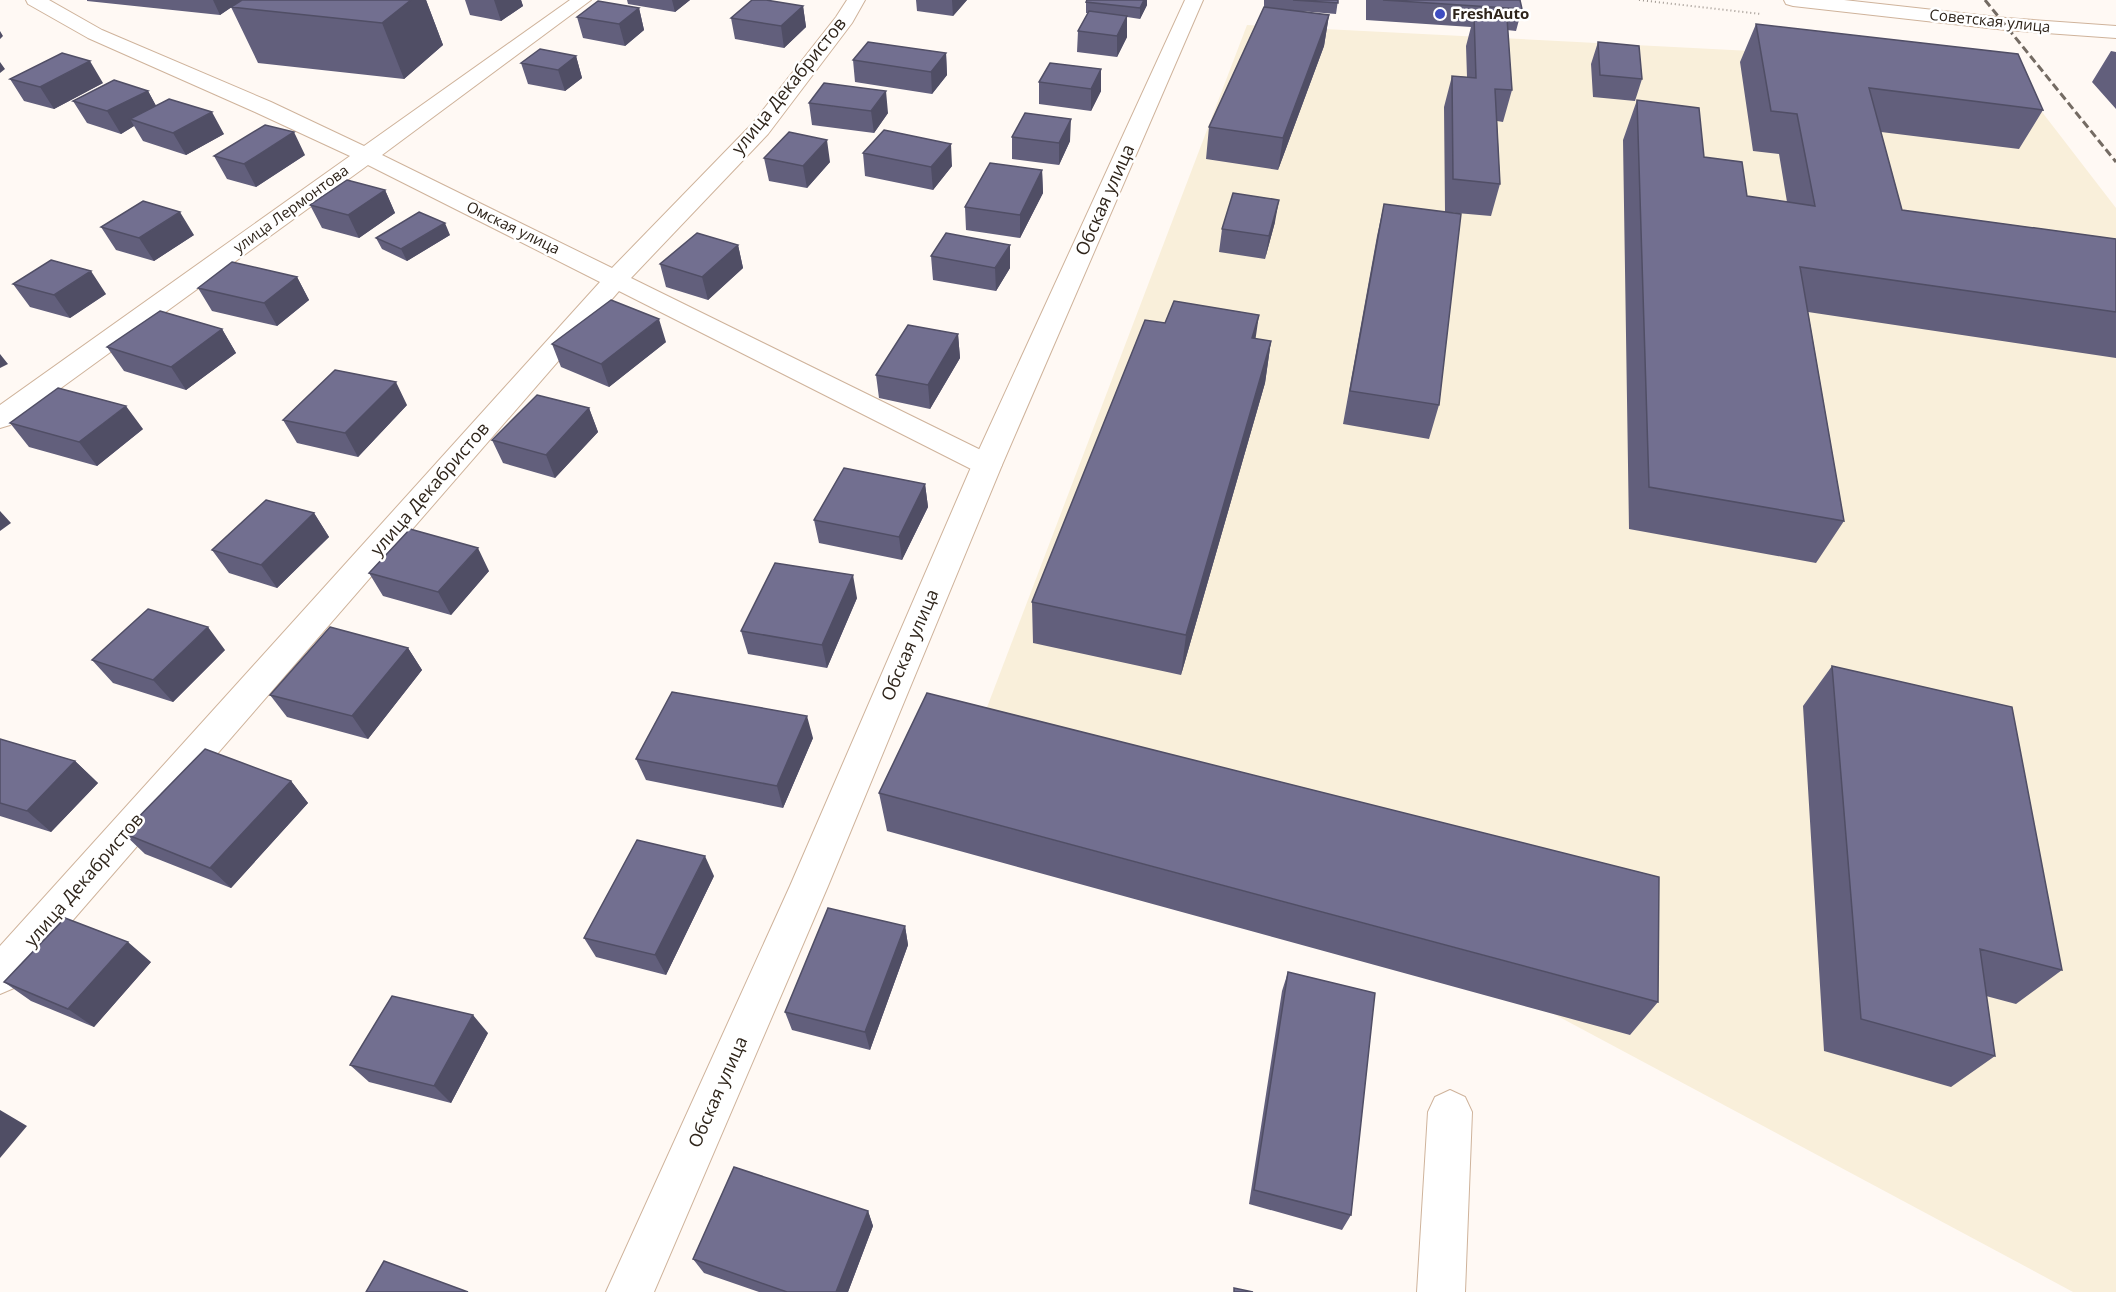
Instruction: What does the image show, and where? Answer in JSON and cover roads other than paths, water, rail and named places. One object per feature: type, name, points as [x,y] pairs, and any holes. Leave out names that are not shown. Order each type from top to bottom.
[{"type":"street","name":"Омская улица","points":[[35,0],[95,34],[263,107],[364,155],[987,465]]},
{"type":"street","name":"улица Лермонтова","points":[[0,419],[582,0]]},
{"type":"street","name":"улица Декабристов","points":[[0,975],[616,279],[760,129],[845,19],[856,0]]},
{"type":"street","name":"Обская улица","points":[[630,1292],[809,886],[987,465],[1194,0]]},
{"type":"street","name":"Советская улица","points":[[1793,0],[2006,24],[2116,32]]},
{"type":"street","points":[[1442,1292],[1450,1112]]},
{"type":"railway","points":[[1985,0],[2116,162]]},
{"type":"place","name":"FreshAuto","points":[[1440,14]]}]
